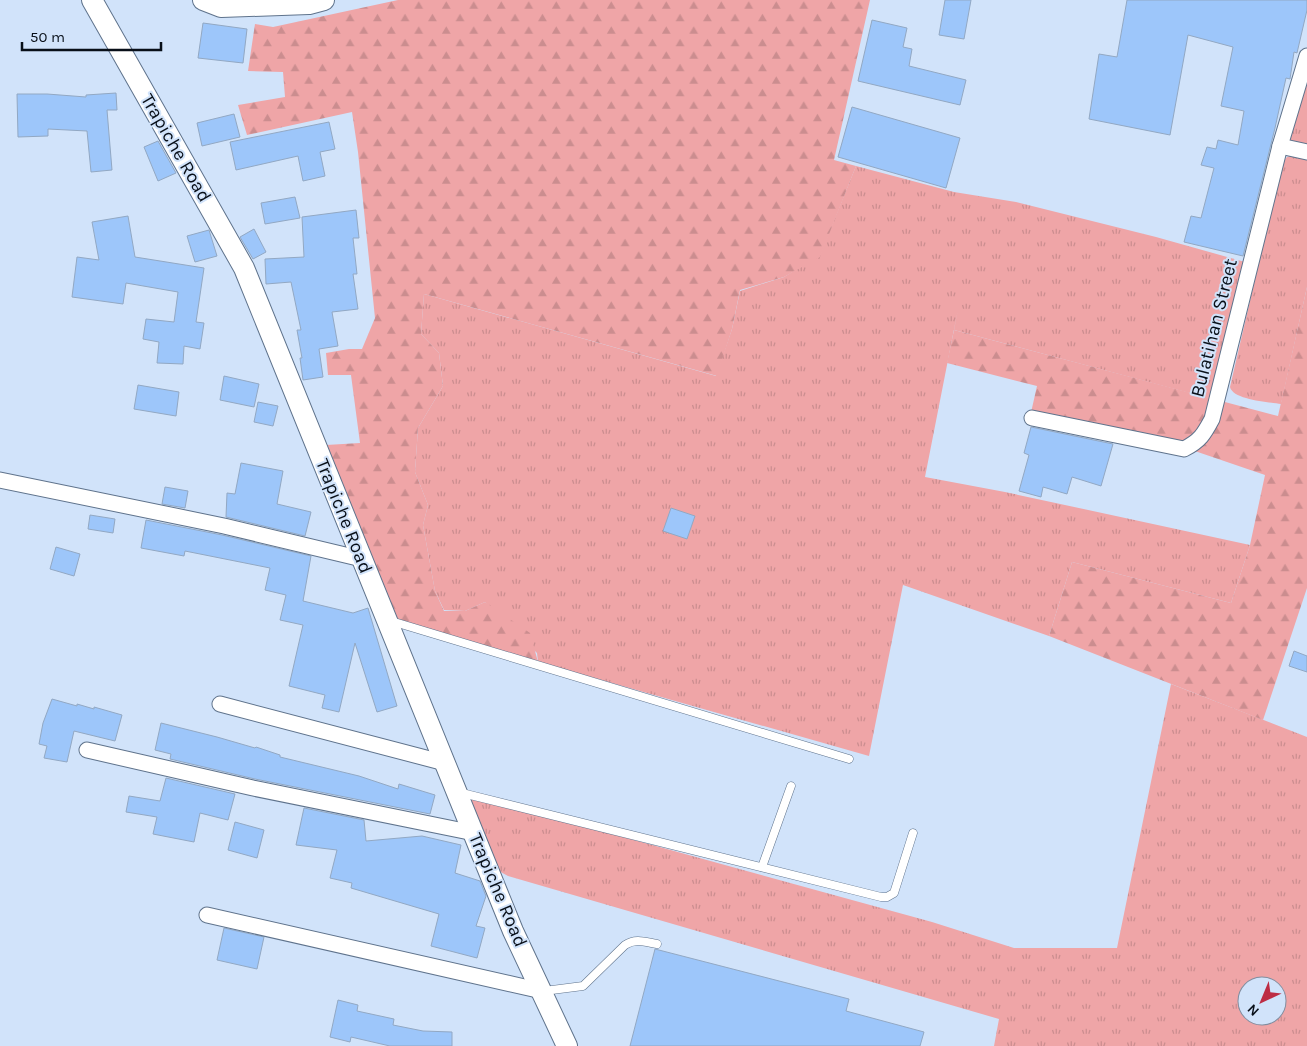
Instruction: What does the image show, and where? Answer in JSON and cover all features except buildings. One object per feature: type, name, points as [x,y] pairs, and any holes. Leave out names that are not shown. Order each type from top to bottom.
[{"type":"street","name":"Trapiche Road","points":[[92,0],[244,268],[513,931],[567,1046]]},
{"type":"street","points":[[203,0],[221,7],[308,4],[324,0]]},
{"type":"street","name":"Bulatihan Street","points":[[1032,418],[1184,449],[1195,444],[1202,437],[1212,419],[1280,146],[1307,56]]},
{"type":"street","points":[[1280,146],[1307,152]]},
{"type":"street","points":[[0,480],[224,526],[362,559]]},
{"type":"street","points":[[220,704],[445,763]]},
{"type":"street","points":[[87,750],[253,788],[474,833]]},
{"type":"street","points":[[207,915],[542,991]]},
{"type":"lane","points":[[387,620],[849,759]]},
{"type":"lane","points":[[762,867],[791,786]]},
{"type":"lane","points":[[456,791],[881,897],[887,897],[894,893],[913,833]]},
{"type":"lane","points":[[542,991],[583,986],[625,944],[631,941],[636,940],[657,944]]},
{"type":"green space","points":[[398,0],[870,0],[834,160],[856,166],[820,257],[784,277],[740,290],[732,329],[717,376],[424,294],[421,334],[439,353],[443,386],[418,428],[415,472],[428,505],[423,525],[435,591],[444,611],[465,611],[485,602],[530,633],[538,662],[397,623],[326,445],[360,443],[351,375],[328,375],[326,353],[362,349],[375,318],[358,152],[352,112],[247,135],[238,105],[285,97],[283,72],[248,71],[255,24],[273,27]]},
{"type":"green space","points":[[1307,79],[1307,144],[1290,140]]},
{"type":"green space","points":[[1293,155],[1307,158],[1307,287],[1281,404],[1244,398],[1230,387],[1282,163],[1287,157]]},
{"type":"green space","points":[[856,166],[954,192],[1016,202],[1156,237],[1245,262],[1212,399],[954,330],[958,309],[925,477],[1005,492],[1250,545],[1231,603],[1072,562],[1049,636],[903,585],[869,756],[538,662],[537,653],[485,602],[465,611],[444,610],[435,591],[423,525],[428,505],[415,472],[418,428],[443,386],[439,353],[421,334],[424,294],[716,376],[732,329],[740,291],[784,277],[820,255]]},
{"type":"green space","points":[[1307,287],[1307,588],[1263,720],[1049,636],[1072,562],[1231,603],[1250,545],[1265,475],[1186,448],[1030,417],[1037,386],[947,363],[954,330],[1278,416]]},
{"type":"green space","points":[[1171,684],[1307,737],[1307,1046],[994,1046],[999,1019],[508,876],[486,864],[456,791],[932,922],[1014,948],[1117,948]]}]
